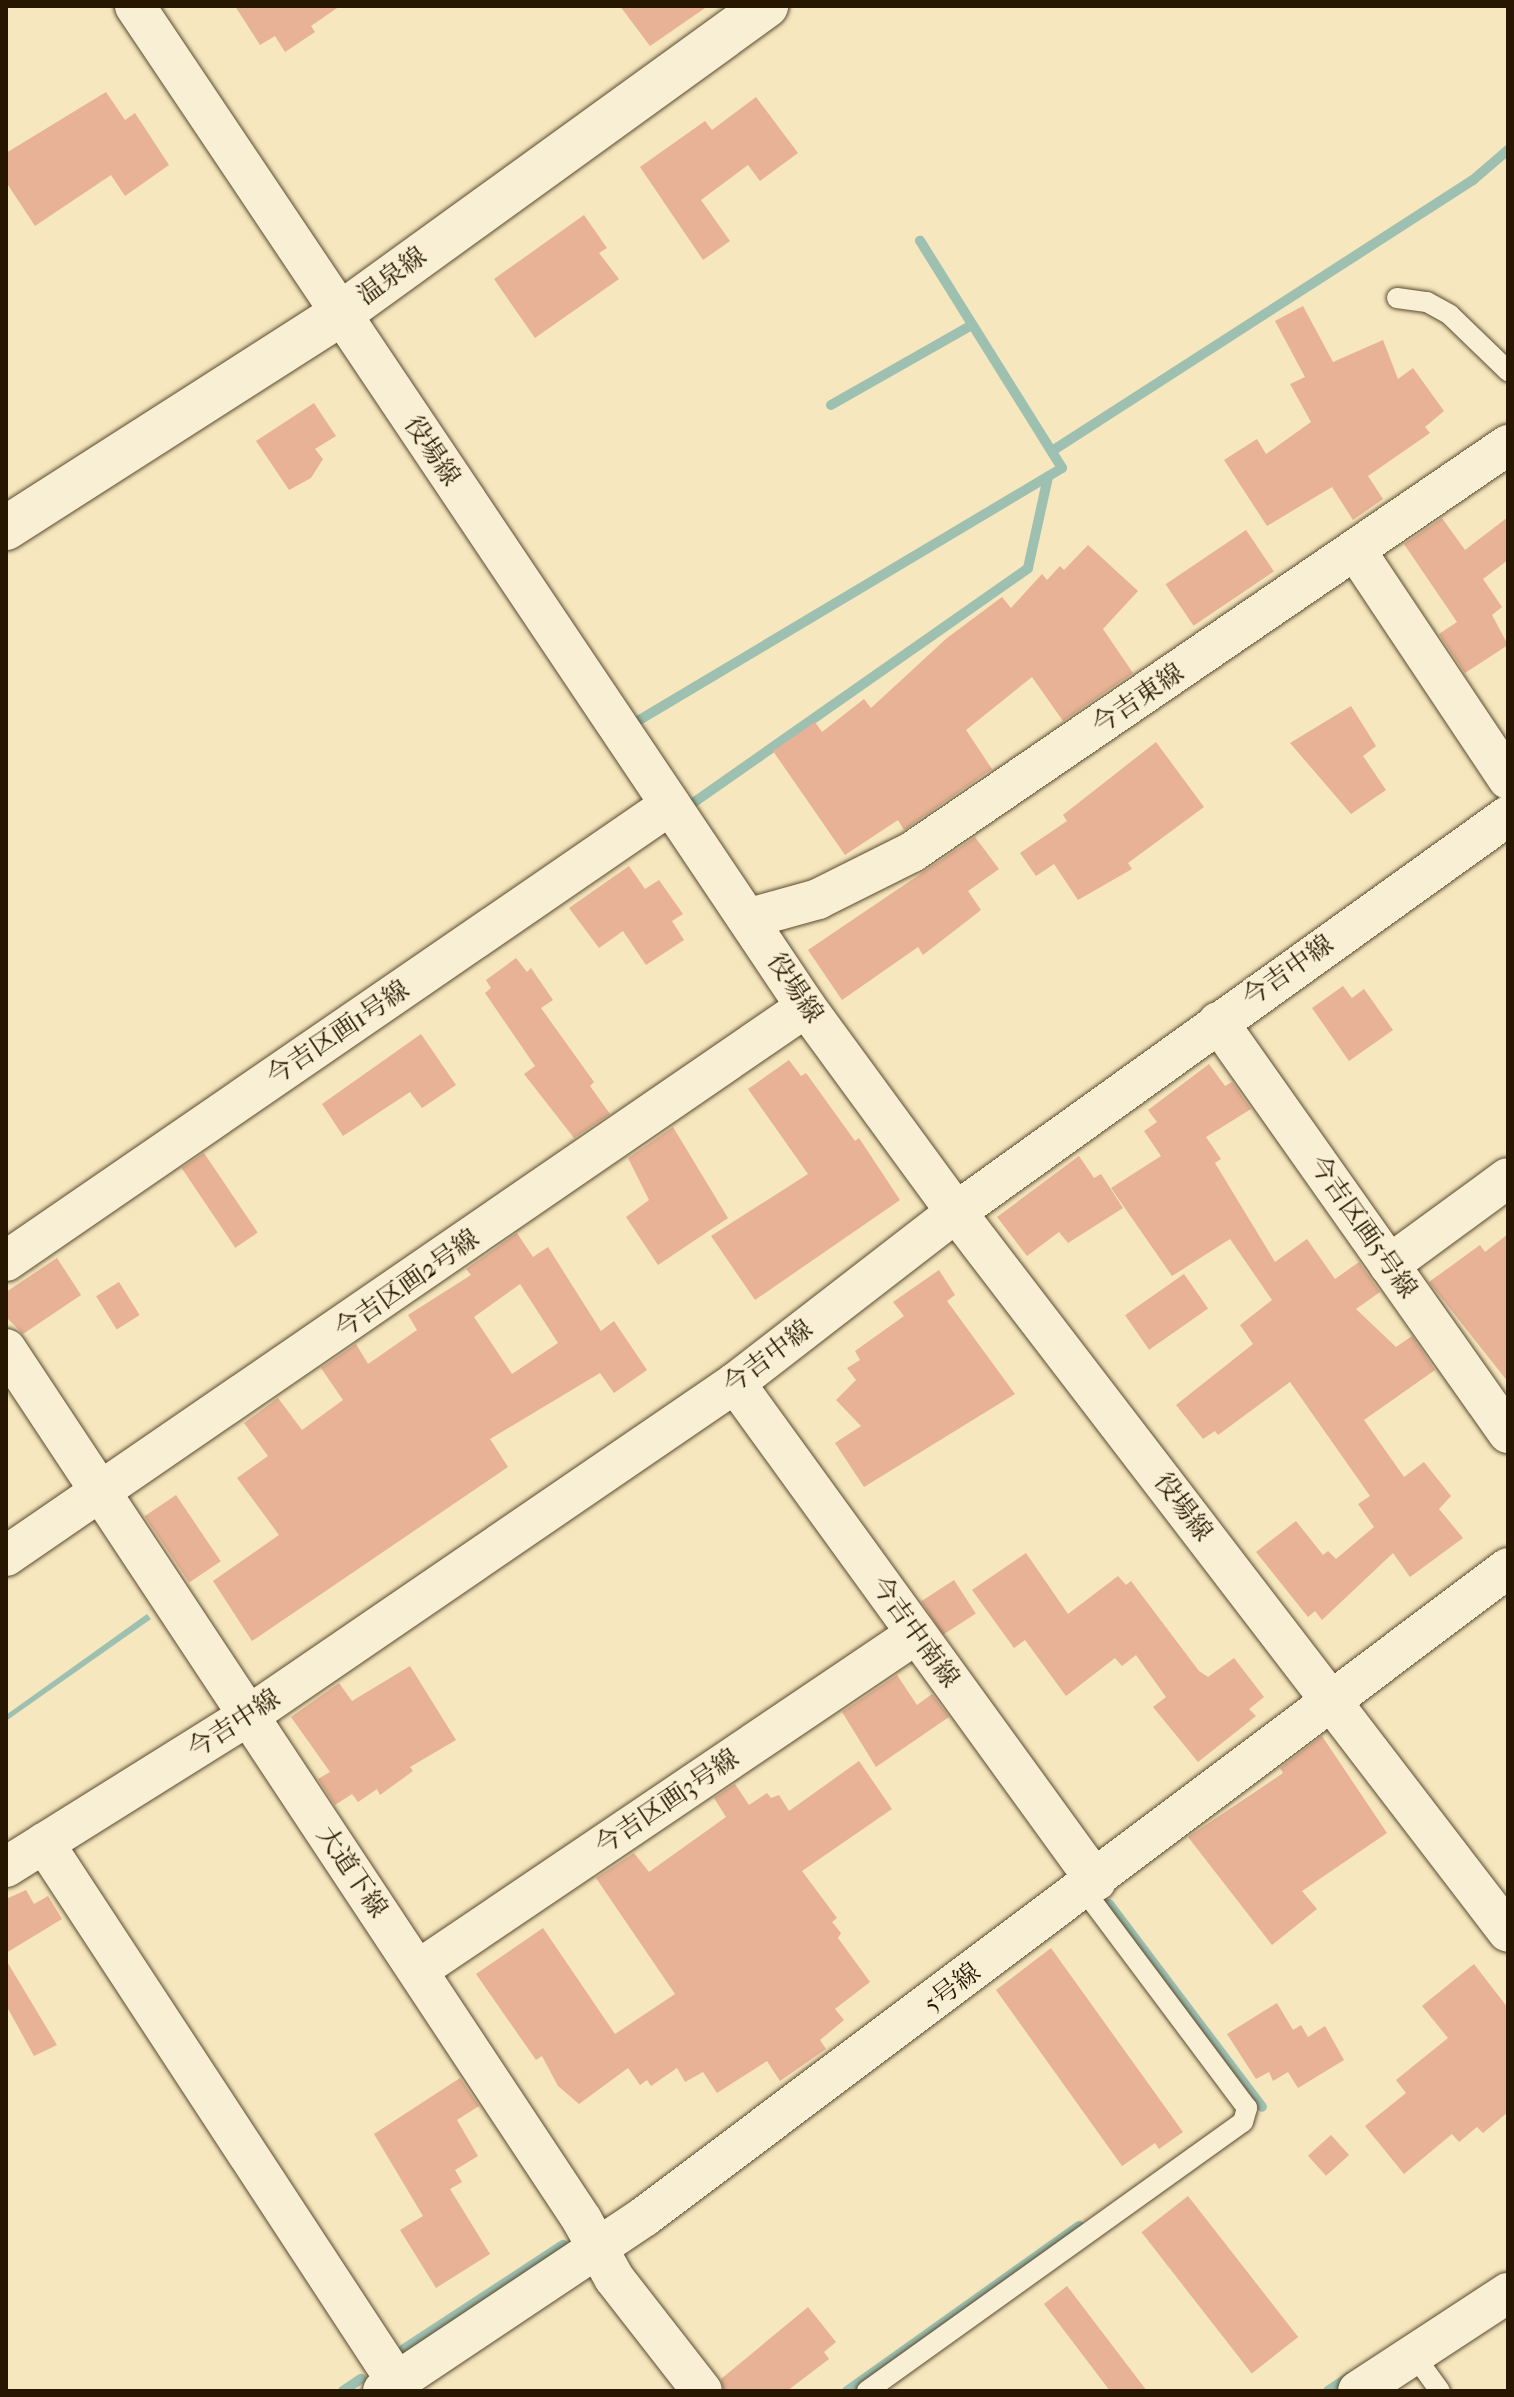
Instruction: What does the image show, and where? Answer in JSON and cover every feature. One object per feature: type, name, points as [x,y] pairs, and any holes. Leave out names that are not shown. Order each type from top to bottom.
[{"type":"street","name":"役場線","points":[[135,6],[670,805],[750,918],[806,1007],[956,1212],[1508,1932]]},
{"type":"street","name":"温泉線","points":[[6,528],[340,314],[766,6]]},
{"type":"street","name":"今吉東線","points":[[750,918],[818,899],[912,852],[1508,445]]},
{"type":"street","points":[[1356,551],[1508,779]]},
{"type":"street","name":"今吉区画1号線","points":[[6,1261],[670,805]]},
{"type":"street","name":"今吉中線","points":[[6,1867],[248,1716],[735,1383],[956,1212],[1508,816]]},
{"type":"street","name":"今吉区画2号線","points":[[6,1556],[101,1496],[806,1007]]},
{"type":"street","name":"今吉区画5号線","points":[[1218,1022],[1508,1433]]},
{"type":"street","points":[[1389,1265],[1508,1178]]},
{"type":"street","name":"大道下線","points":[[6,1349],[582,2220],[597,2250],[702,2391]]},
{"type":"street","name":"今吉中南線","points":[[735,1383],[916,1634],[1090,1885]]},
{"type":"street","name":"5号線","points":[[390,2387],[597,2250],[1090,1885],[1508,1568]]},
{"type":"street","name":"今吉区画3号線","points":[[418,1970],[916,1634]]},
{"type":"street","points":[[44,1843],[390,2387]]},
{"type":"street","points":[[1358,2391],[1508,2293]]},
{"type":"lane","points":[[1397,298],[1427,302],[1450,315],[1508,371]]},
{"type":"lane","points":[[867,2391],[1243,2122],[1247,2108],[1090,1885]]},
{"type":"lane","points":[[1414,2355],[1440,2391]]},
{"type":"shaded area","points":[[147,1614],[151,1619],[6,1721],[6,1715]]},
{"type":"building","points":[[235,6],[340,6],[311,26],[315,32],[285,52],[275,36],[260,45]]},
{"type":"building","points":[[620,6],[708,6],[650,46]]},
{"type":"building","points":[[106,92],[125,120],[135,113],[169,165],[125,196],[111,175],[35,226],[6,182],[6,153]]},
{"type":"building","points":[[756,97],[798,153],[760,181],[748,165],[701,200],[730,241],[703,260],[640,167],[705,121],[712,130]]},
{"type":"building","points":[[584,215],[607,248],[599,253],[619,279],[535,338],[494,279]]},
{"type":"building","points":[[1303,306],[1333,362],[1383,340],[1398,379],[1413,368],[1444,411],[1425,427],[1430,433],[1368,476],[1383,499],[1353,520],[1332,487],[1267,526],[1224,460],[1257,439],[1266,454],[1311,422],[1290,384],[1305,377],[1275,321]]},
{"type":"building","points":[[314,403],[336,436],[315,449],[323,459],[311,478],[289,490],[256,441]]},
{"type":"building","points":[[1508,517],[1508,560],[1483,579],[1502,607],[1492,615],[1508,645],[1465,673],[1439,634],[1457,622],[1404,544],[1442,518],[1465,550]]},
{"type":"building","points":[[1246,530],[1274,571],[1194,626],[1166,584]]},
{"type":"building","points":[[1088,545],[1138,591],[1103,629],[1133,673],[1063,721],[1032,677],[966,730],[992,769],[904,830],[898,820],[845,855],[773,751],[815,722],[822,732],[864,699],[871,708],[947,638],[1002,597],[1011,608],[1042,574],[1047,580],[1060,566],[1064,570]]},
{"type":"building","points":[[1351,706],[1376,746],[1363,756],[1386,790],[1351,814],[1290,743]]},
{"type":"building","points":[[1156,742],[1204,807],[1128,863],[1132,869],[1078,900],[1054,864],[1036,876],[1020,853],[1067,821],[1063,815]]},
{"type":"building","points":[[975,837],[999,869],[968,891],[981,910],[923,955],[918,947],[842,1000],[808,950]]},
{"type":"building","points":[[629,866],[645,889],[659,880],[683,914],[672,921],[684,940],[646,965],[623,931],[599,948],[569,908]]},
{"type":"building","points":[[516,958],[527,972],[531,968],[553,1000],[541,1008],[594,1082],[590,1086],[610,1114],[574,1138],[524,1074],[535,1066],[485,993],[491,988],[486,980]]},
{"type":"building","points":[[1343,986],[1352,998],[1364,989],[1393,1030],[1349,1061],[1312,1008]]},
{"type":"building","points":[[421,1034],[456,1085],[422,1108],[410,1092],[343,1136],[322,1104]]},
{"type":"building","points":[[789,1060],[801,1076],[806,1073],[855,1141],[859,1138],[900,1200],[755,1300],[711,1236],[808,1174],[748,1089]]},
{"type":"building","points":[[1209,1064],[1225,1086],[1232,1082],[1251,1109],[1206,1137],[1221,1159],[1215,1163],[1275,1262],[1307,1239],[1335,1279],[1359,1262],[1380,1292],[1356,1309],[1396,1347],[1412,1336],[1435,1370],[1364,1420],[1404,1477],[1424,1462],[1451,1496],[1439,1509],[1463,1538],[1410,1577],[1393,1553],[1322,1620],[1315,1611],[1308,1617],[1256,1552],[1296,1521],[1323,1555],[1328,1551],[1336,1559],[1374,1527],[1358,1504],[1370,1496],[1290,1382],[1218,1435],[1215,1431],[1203,1439],[1176,1405],[1253,1344],[1240,1325],[1272,1300],[1230,1239],[1172,1276],[1111,1188],[1161,1156],[1144,1131],[1157,1122],[1148,1110]]},
{"type":"building","points":[[673,1127],[728,1218],[658,1265],[626,1217],[649,1200],[628,1158]]},
{"type":"building","points":[[204,1153],[258,1233],[235,1248],[182,1168]]},
{"type":"building","points":[[1079,1156],[1094,1178],[1101,1174],[1123,1208],[1068,1243],[1059,1232],[1027,1256],[997,1217]]},
{"type":"building","points":[[517,1233],[533,1257],[548,1247],[601,1331],[614,1321],[647,1370],[614,1393],[600,1373],[490,1439],[508,1467],[252,1641],[213,1581],[279,1535],[237,1478],[268,1456],[244,1423],[278,1398],[302,1430],[343,1400],[321,1368],[356,1344],[368,1364],[417,1330],[408,1315],[471,1275],[466,1269]],"holes":[[[520,1284],[558,1343],[512,1374],[474,1317]]]},
{"type":"building","points":[[1508,1234],[1508,1382],[1429,1282],[1480,1245],[1485,1252]]},
{"type":"building","points":[[57,1258],[81,1295],[23,1334],[6,1317],[6,1292]]},
{"type":"building","points":[[939,1270],[955,1295],[947,1301],[1015,1394],[864,1487],[835,1443],[861,1426],[836,1400],[856,1380],[847,1368],[860,1360],[855,1351],[904,1316],[893,1302]]},
{"type":"building","points":[[1184,1274],[1208,1308],[1149,1350],[1125,1315]]},
{"type":"building","points":[[119,1282],[140,1315],[117,1329],[96,1296]]},
{"type":"building","points":[[176,1495],[221,1561],[189,1583],[144,1516]]},
{"type":"building","points":[[1026,1553],[1068,1614],[1118,1576],[1126,1585],[1131,1581],[1199,1671],[1208,1677],[1234,1658],[1264,1697],[1249,1709],[1256,1716],[1198,1762],[1153,1707],[1166,1697],[1136,1655],[1122,1666],[1115,1658],[1066,1696],[1025,1640],[1014,1648],[972,1590]]},
{"type":"building","points":[[954,1580],[976,1614],[943,1635],[921,1601]]},
{"type":"building","points":[[410,1666],[456,1740],[410,1767],[413,1771],[380,1795],[377,1789],[358,1802],[352,1794],[335,1805],[318,1779],[330,1772],[291,1717],[339,1683],[352,1701]]},
{"type":"building","points":[[897,1675],[917,1705],[932,1694],[949,1717],[876,1767],[842,1712]]},
{"type":"building","points":[[1322,1736],[1387,1833],[1302,1891],[1317,1909],[1272,1945],[1188,1837],[1283,1773],[1280,1768]]},
{"type":"building","points":[[859,1761],[892,1809],[802,1871],[837,1918],[832,1922],[841,1933],[838,1938],[870,1982],[835,2009],[844,2020],[820,2040],[826,2049],[780,2081],[767,2061],[717,2093],[703,2072],[685,2082],[677,2068],[651,2086],[647,2080],[640,2085],[628,2068],[579,2104],[558,2086],[542,2056],[536,2060],[476,1974],[543,1928],[615,2034],[675,1994],[596,1878],[634,1853],[649,1872],[726,1817],[714,1798],[735,1784],[749,1805],[767,1793],[771,1798],[779,1795],[789,1811]]},
{"type":"building","points":[[26,1890],[34,1904],[48,1896],[62,1919],[6,1953],[6,1899]]},
{"type":"building","points":[[1051,1948],[1183,2132],[1159,2149],[1155,2143],[1122,2166],[996,1990]]},
{"type":"building","points":[[6,1960],[57,2045],[34,2056],[6,2005]]},
{"type":"building","points":[[1474,1964],[1508,2008],[1508,2112],[1483,2133],[1477,2127],[1459,2142],[1452,2134],[1404,2174],[1365,2126],[1406,2093],[1396,2080],[1448,2038],[1422,2006]]},
{"type":"building","points":[[1277,2003],[1293,2030],[1301,2025],[1308,2037],[1325,2026],[1344,2060],[1298,2088],[1288,2072],[1273,2081],[1269,2072],[1256,2079],[1227,2034]]},
{"type":"building","points":[[460,2078],[479,2106],[457,2120],[478,2156],[455,2170],[462,2182],[450,2189],[490,2254],[436,2288],[400,2230],[423,2216],[374,2134]]},
{"type":"building","points":[[1331,2135],[1349,2155],[1326,2176],[1308,2156]]},
{"type":"building","points":[[1188,2196],[1298,2337],[1252,2373],[1142,2232]]},
{"type":"building","points":[[1067,2286],[1147,2391],[1110,2391],[1044,2304]]},
{"type":"building","points":[[808,2307],[836,2342],[824,2352],[829,2359],[787,2391],[724,2391],[721,2379]]},
{"type":"waterway","points":[[1052,451],[1473,180],[1508,150]]},
{"type":"waterway","points":[[636,722],[1062,468],[920,241]]},
{"type":"waterway","points":[[831,405],[972,325]]},
{"type":"waterway","points":[[693,803],[1028,568],[1048,477]]},
{"type":"waterway","points":[[1109,1904],[1262,2107]]},
{"type":"waterway","points":[[847,2391],[1079,2226]]},
{"type":"waterway","points":[[404,2349],[563,2245]]},
{"type":"waterway","points":[[1328,2391],[1349,2377]]},
{"type":"waterway","points":[[343,2391],[361,2379]]}]
